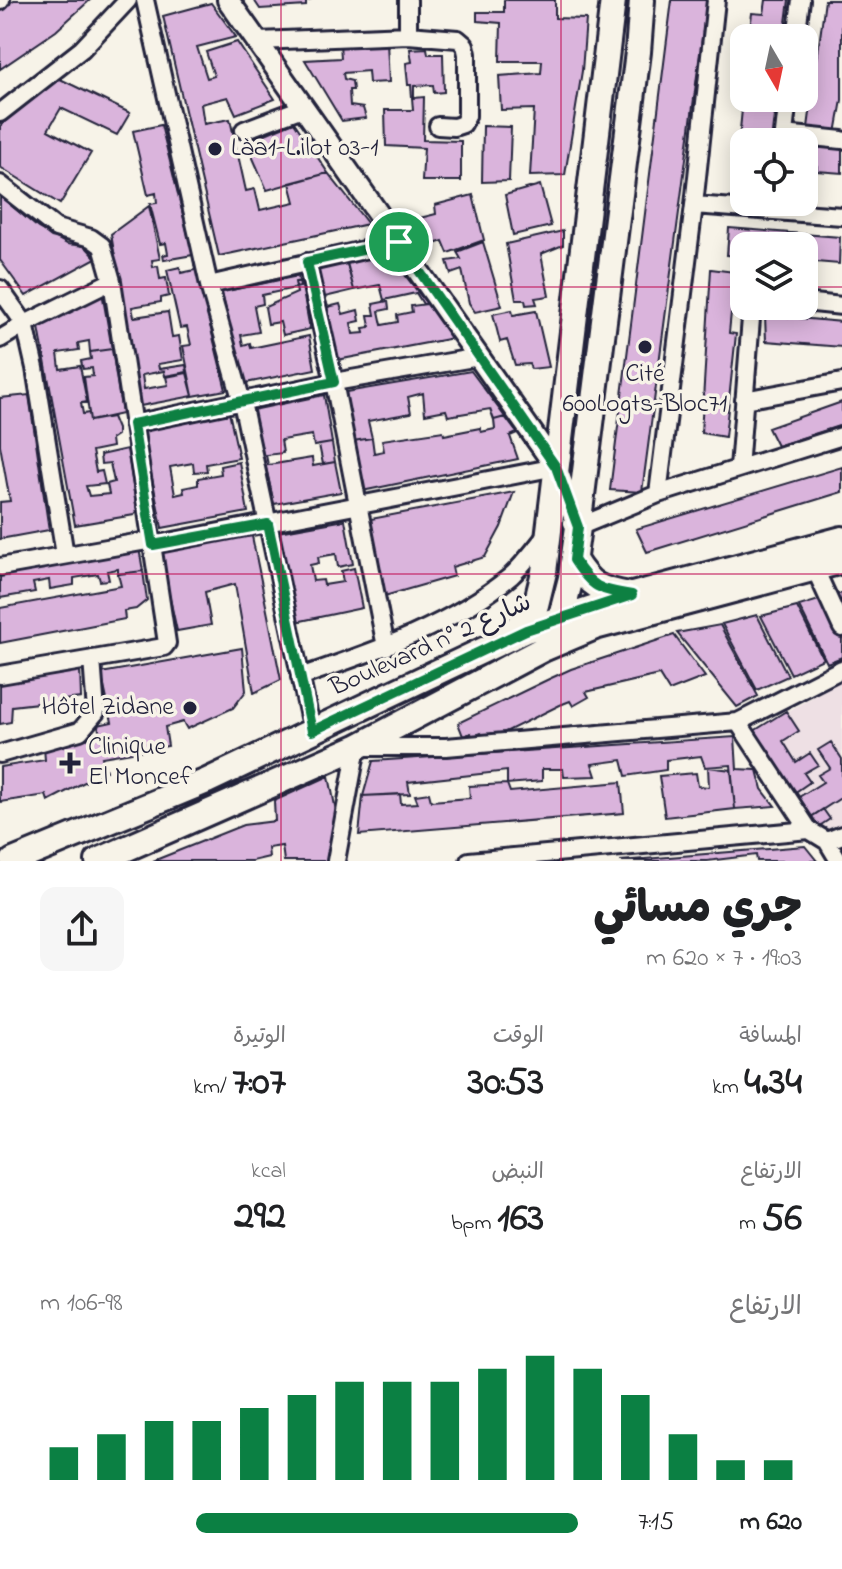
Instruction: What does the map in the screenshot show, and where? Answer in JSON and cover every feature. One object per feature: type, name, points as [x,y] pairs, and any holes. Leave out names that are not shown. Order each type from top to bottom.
[{"type":"main road","points":[[507,639],[536,605],[540,588],[613,0]]},
{"type":"main road","points":[[543,649],[556,634],[563,618],[574,560],[642,0]]},
{"type":"main road","name":"Boulevard n° شارع 2","points":[[13,861],[207,781],[507,639],[632,595],[842,539]]},
{"type":"main road","points":[[574,560],[587,581],[607,591],[632,595]]},
{"type":"main road","name":"Boulevard n° شارع 2","points":[[98,861],[357,747],[543,649],[595,627],[842,561]]},
{"type":"main road","points":[[540,588],[548,610],[563,618],[595,627]]},
{"type":"street","points":[[0,113],[82,49],[128,0]]},
{"type":"street","points":[[145,0],[209,285],[242,402],[312,731]]},
{"type":"street","points":[[228,0],[556,467],[578,527]]},
{"type":"street","points":[[408,0],[408,35]]},
{"type":"street","points":[[658,494],[716,0]]},
{"type":"street","points":[[798,24],[801,0]]},
{"type":"street","points":[[258,41],[408,35],[458,39],[465,45],[467,54],[467,116],[463,124],[438,126]]},
{"type":"street","points":[[244,130],[305,107]]},
{"type":"street","points":[[818,139],[842,140]]},
{"type":"street","points":[[0,184],[56,228],[91,238],[102,246],[112,281],[167,643],[164,647],[0,675]]},
{"type":"street","points":[[694,205],[730,205]]},
{"type":"street","points":[[818,212],[842,216]]},
{"type":"street","points":[[209,285],[399,242]]},
{"type":"street","points":[[307,262],[386,647]]},
{"type":"street","points":[[0,339],[112,281]]},
{"type":"street","points":[[0,289],[25,324],[65,555]]},
{"type":"street","points":[[818,303],[842,306]]},
{"type":"street","points":[[739,468],[751,320]]},
{"type":"street","points":[[133,424],[334,382],[479,357]]},
{"type":"street","points":[[744,400],[842,382]]},
{"type":"street","points":[[300,677],[386,647],[480,598],[512,575],[550,521],[578,527],[658,494],[842,436]]},
{"type":"street","points":[[0,567],[268,524],[556,467]]},
{"type":"street","points":[[815,569],[842,628]]},
{"type":"street","points":[[0,754],[80,731],[89,723],[96,712],[92,659]]},
{"type":"street","points":[[336,861],[357,747],[446,747],[738,722],[842,669]]},
{"type":"street","points":[[738,722],[809,830]]},
{"type":"street","points":[[469,861],[809,830],[834,838],[839,861]]},
{"type":"shaded area","points":[[842,680],[842,828],[826,835],[792,797],[754,731]]},
{"type":"building","points":[[14,0],[90,0],[56,31],[0,69],[0,9]]},
{"type":"building","points":[[254,0],[312,0],[306,1],[306,6],[260,9]]},
{"type":"building","points":[[504,0],[555,0],[555,18],[586,19],[582,71],[565,175],[530,176],[534,109],[501,110],[499,76],[541,73],[542,61],[500,61],[501,23],[477,21],[477,12],[504,12]]},
{"type":"building","name":"Cité 600Logts-Bloc71","points":[[672,0],[707,0],[642,492],[610,490]]},
{"type":"building","points":[[766,0],[789,0],[786,24],[751,24],[752,13],[764,14]]},
{"type":"building","points":[[825,0],[842,0],[842,100],[835,139],[818,137],[818,128],[808,128],[810,112],[818,112],[818,52]]},
{"type":"building","name":"Làa1-L.ilot 03-1","points":[[211,3],[236,37],[197,47],[207,78],[214,76],[206,52],[237,42],[275,99],[236,114],[228,97],[201,104],[204,124],[230,119],[246,191],[255,189],[260,210],[295,202],[290,183],[328,173],[368,224],[219,256],[163,16]]},
{"type":"building","points":[[387,42],[389,82],[369,83],[368,71],[343,73],[344,79],[352,81],[350,106],[363,108],[366,118],[342,121],[305,60],[341,58],[340,43]]},
{"type":"building","points":[[427,48],[428,54],[443,54],[444,92],[434,93],[433,85],[414,86],[414,98],[424,97],[423,140],[461,141],[461,181],[422,181],[424,148],[386,146],[385,110],[413,110],[406,63],[412,62],[410,49]]},
{"type":"building","points":[[56,77],[130,113],[117,135],[61,108],[48,130],[91,153],[60,204],[0,167],[0,126]]},
{"type":"building","points":[[742,112],[774,112],[773,128],[740,128]]},
{"type":"building","points":[[294,122],[328,173],[267,190],[246,142]]},
{"type":"building","points":[[161,125],[193,255],[164,260],[163,255],[168,254],[166,243],[160,244],[150,204],[157,203],[156,193],[148,195],[133,131]]},
{"type":"building","points":[[483,126],[511,127],[509,181],[482,182]]},
{"type":"building","points":[[818,147],[842,148],[842,173],[818,171]]},
{"type":"building","points":[[540,185],[551,226],[513,235],[505,195]]},
{"type":"building","points":[[473,195],[484,240],[448,253],[443,241],[431,245],[416,219],[436,214],[435,205]]},
{"type":"building","points":[[0,196],[38,228],[67,244],[85,246],[96,258],[26,296],[0,260]]},
{"type":"building","points":[[149,206],[160,259],[152,260],[153,267],[158,266],[160,279],[166,278],[169,296],[161,298],[161,302],[132,307],[134,317],[168,312],[172,337],[179,336],[183,360],[158,364],[159,369],[186,365],[187,372],[165,376],[164,371],[142,375],[144,389],[168,385],[166,377],[187,373],[193,396],[140,406],[111,234]]},
{"type":"building","points":[[729,228],[778,232],[730,232],[730,255],[727,255]]},
{"type":"building","points":[[563,231],[563,245],[541,254],[549,296],[535,298],[537,304],[526,305],[525,300],[516,300],[506,244]]},
{"type":"building","points":[[818,235],[840,237],[839,264],[818,262]]},
{"type":"building","points":[[483,242],[502,306],[475,312],[469,303],[462,270],[451,274],[447,261],[461,259],[457,252]]},
{"type":"building","points":[[389,254],[427,304],[423,304],[416,293],[384,300],[380,285],[354,290],[347,263]]},
{"type":"building","points":[[193,256],[226,390],[193,396],[183,346],[191,345],[187,327],[180,328],[167,270],[180,267],[181,273],[195,270]]},
{"type":"building","points":[[346,261],[354,290],[325,297],[328,307],[340,304],[343,314],[358,310],[360,321],[351,323],[353,334],[364,333],[363,328],[370,327],[368,315],[375,315],[373,304],[388,301],[389,309],[379,311],[382,325],[398,322],[397,315],[412,312],[411,306],[427,304],[453,338],[337,360],[316,267]]},
{"type":"building","points":[[711,269],[730,271],[729,333],[736,334],[725,437],[701,433]]},
{"type":"building","points":[[298,276],[300,287],[262,295],[263,304],[254,306],[259,332],[241,335],[243,345],[250,343],[251,348],[309,336],[315,369],[241,384],[222,292]]},
{"type":"building","points":[[301,281],[310,329],[283,335],[280,322],[268,324],[265,307],[297,293],[295,282]]},
{"type":"building","points":[[102,292],[112,349],[90,352],[89,341],[78,343],[79,350],[58,353],[60,369],[80,366],[87,402],[81,403],[83,414],[89,413],[90,421],[112,417],[117,429],[117,435],[111,439],[112,447],[92,451],[96,472],[102,471],[105,484],[86,486],[89,496],[109,494],[107,484],[114,482],[110,463],[101,464],[100,455],[127,449],[137,511],[134,515],[75,525],[38,322]]},
{"type":"building","points":[[512,310],[513,315],[536,311],[549,367],[531,369],[529,364],[515,365],[507,340],[500,342],[493,314]]},
{"type":"building","points":[[765,320],[842,322],[842,347],[766,341]]},
{"type":"building","points":[[112,349],[122,414],[90,421],[84,377],[93,376],[92,368],[83,369],[81,361],[91,359],[90,352]]},
{"type":"building","points":[[471,371],[505,417],[494,420],[490,409],[448,416],[446,410],[425,414],[423,393],[408,397],[411,413],[368,421],[372,438],[353,441],[346,392]]},
{"type":"building","points":[[29,395],[49,530],[0,539],[0,502],[10,501],[0,445],[0,398]]},
{"type":"building","points":[[324,395],[332,443],[314,446],[312,435],[281,440],[283,453],[266,455],[268,465],[312,458],[313,466],[335,462],[341,492],[274,504],[253,410]]},
{"type":"building","points":[[842,402],[842,425],[777,446],[768,428]]},
{"type":"building","points":[[229,412],[239,458],[206,464],[207,471],[194,472],[193,463],[170,467],[175,495],[184,493],[183,488],[198,485],[198,478],[221,474],[220,466],[239,462],[248,512],[162,528],[143,431]]},
{"type":"building","points":[[505,417],[517,433],[510,436],[518,459],[362,491],[353,441],[372,438],[374,453],[384,451],[382,440],[443,431],[444,435],[480,428],[481,432],[495,429],[494,420]]},
{"type":"building","points":[[332,443],[335,462],[323,464],[319,445]]},
{"type":"building","points":[[842,467],[842,492],[647,552],[636,529]]},
{"type":"building","points":[[514,492],[485,557],[452,567],[454,576],[381,597],[371,519]]},
{"type":"building","points":[[345,520],[353,564],[338,567],[336,554],[318,557],[319,563],[310,565],[313,581],[323,580],[324,585],[343,582],[341,571],[354,568],[362,608],[296,622],[278,532]]},
{"type":"building","points":[[252,536],[281,680],[254,693],[235,584],[205,592],[211,625],[177,631],[159,548]]},
{"type":"building","points":[[139,548],[143,571],[118,574],[118,569],[107,571],[109,580],[100,581],[98,574],[74,578],[74,585],[50,589],[49,580],[33,583],[35,592],[0,598],[0,572]]},
{"type":"building","points":[[143,571],[147,600],[136,609],[124,611],[125,619],[0,643],[0,608],[121,586],[118,574]]},
{"type":"building","points":[[842,593],[842,657],[827,663],[799,606]]},
{"type":"building","points":[[797,607],[823,659],[791,674],[761,616]]},
{"type":"building","points":[[757,615],[788,676],[757,690],[722,624]]},
{"type":"building","points":[[720,625],[758,696],[737,707],[677,633]]},
{"type":"building","points":[[674,635],[705,677],[669,691],[659,675],[586,692],[589,697],[573,706],[570,701],[495,737],[493,733],[483,737],[481,733],[472,737],[471,733],[463,736],[458,723],[549,679]]},
{"type":"building","points":[[242,648],[246,691],[233,708],[187,729],[183,722],[165,727],[168,746],[102,757],[106,771],[48,801],[46,795],[0,802],[0,767],[45,760],[44,748],[100,736],[98,725],[112,722],[101,673]]},
{"type":"building","points":[[80,669],[81,698],[12,706],[11,722],[0,724],[0,683]]},
{"type":"building","points":[[786,711],[799,731],[783,741],[796,762],[810,753],[818,765],[804,773],[810,782],[794,793],[754,731]]},
{"type":"building","points":[[735,737],[737,769],[757,770],[762,789],[775,806],[735,809],[731,765],[705,767],[701,756],[666,760],[666,770],[626,776],[622,760],[592,764],[596,776],[564,777],[563,769],[542,769],[542,781],[507,784],[507,771],[408,782],[410,794],[363,796],[373,761]]},
{"type":"building","points":[[831,742],[842,759],[842,797],[811,817],[799,797],[823,782],[818,775],[830,768],[818,750]]},
{"type":"building","points":[[708,767],[731,770],[735,809],[665,817],[659,776],[696,773],[698,786],[709,787]]},
{"type":"building","points":[[329,776],[338,821],[329,861],[284,861],[282,846],[268,848],[269,857],[252,861],[153,861],[243,825],[275,821],[274,801]]},
{"type":"building","points":[[621,782],[624,813],[359,835],[363,796],[400,794],[401,804],[418,803],[415,795],[429,793],[431,801],[470,798],[469,786],[507,784],[510,792]]},
{"type":"building","points":[[823,809],[830,819],[818,827],[811,817]]},
{"type":"building","points":[[805,846],[817,861],[757,861],[756,855],[707,861],[620,861]]},
{"type":"place","name":"Làa1-L.ilot 03-1","points":[[215,149]]},
{"type":"place","name":"Cité 600Logts-Bloc71","points":[[645,347]]},
{"type":"place","name":"Hôtel Zidane","points":[[190,708]]},
{"type":"place","name":"Clinique El Moncef","points":[[70,763]]},
{"type":"route","points":[[399,242],[556,467],[578,527],[574,560],[587,581],[607,591],[632,595],[526,630],[312,731],[268,524],[153,545],[133,424],[334,382],[307,262],[399,242]]}]
